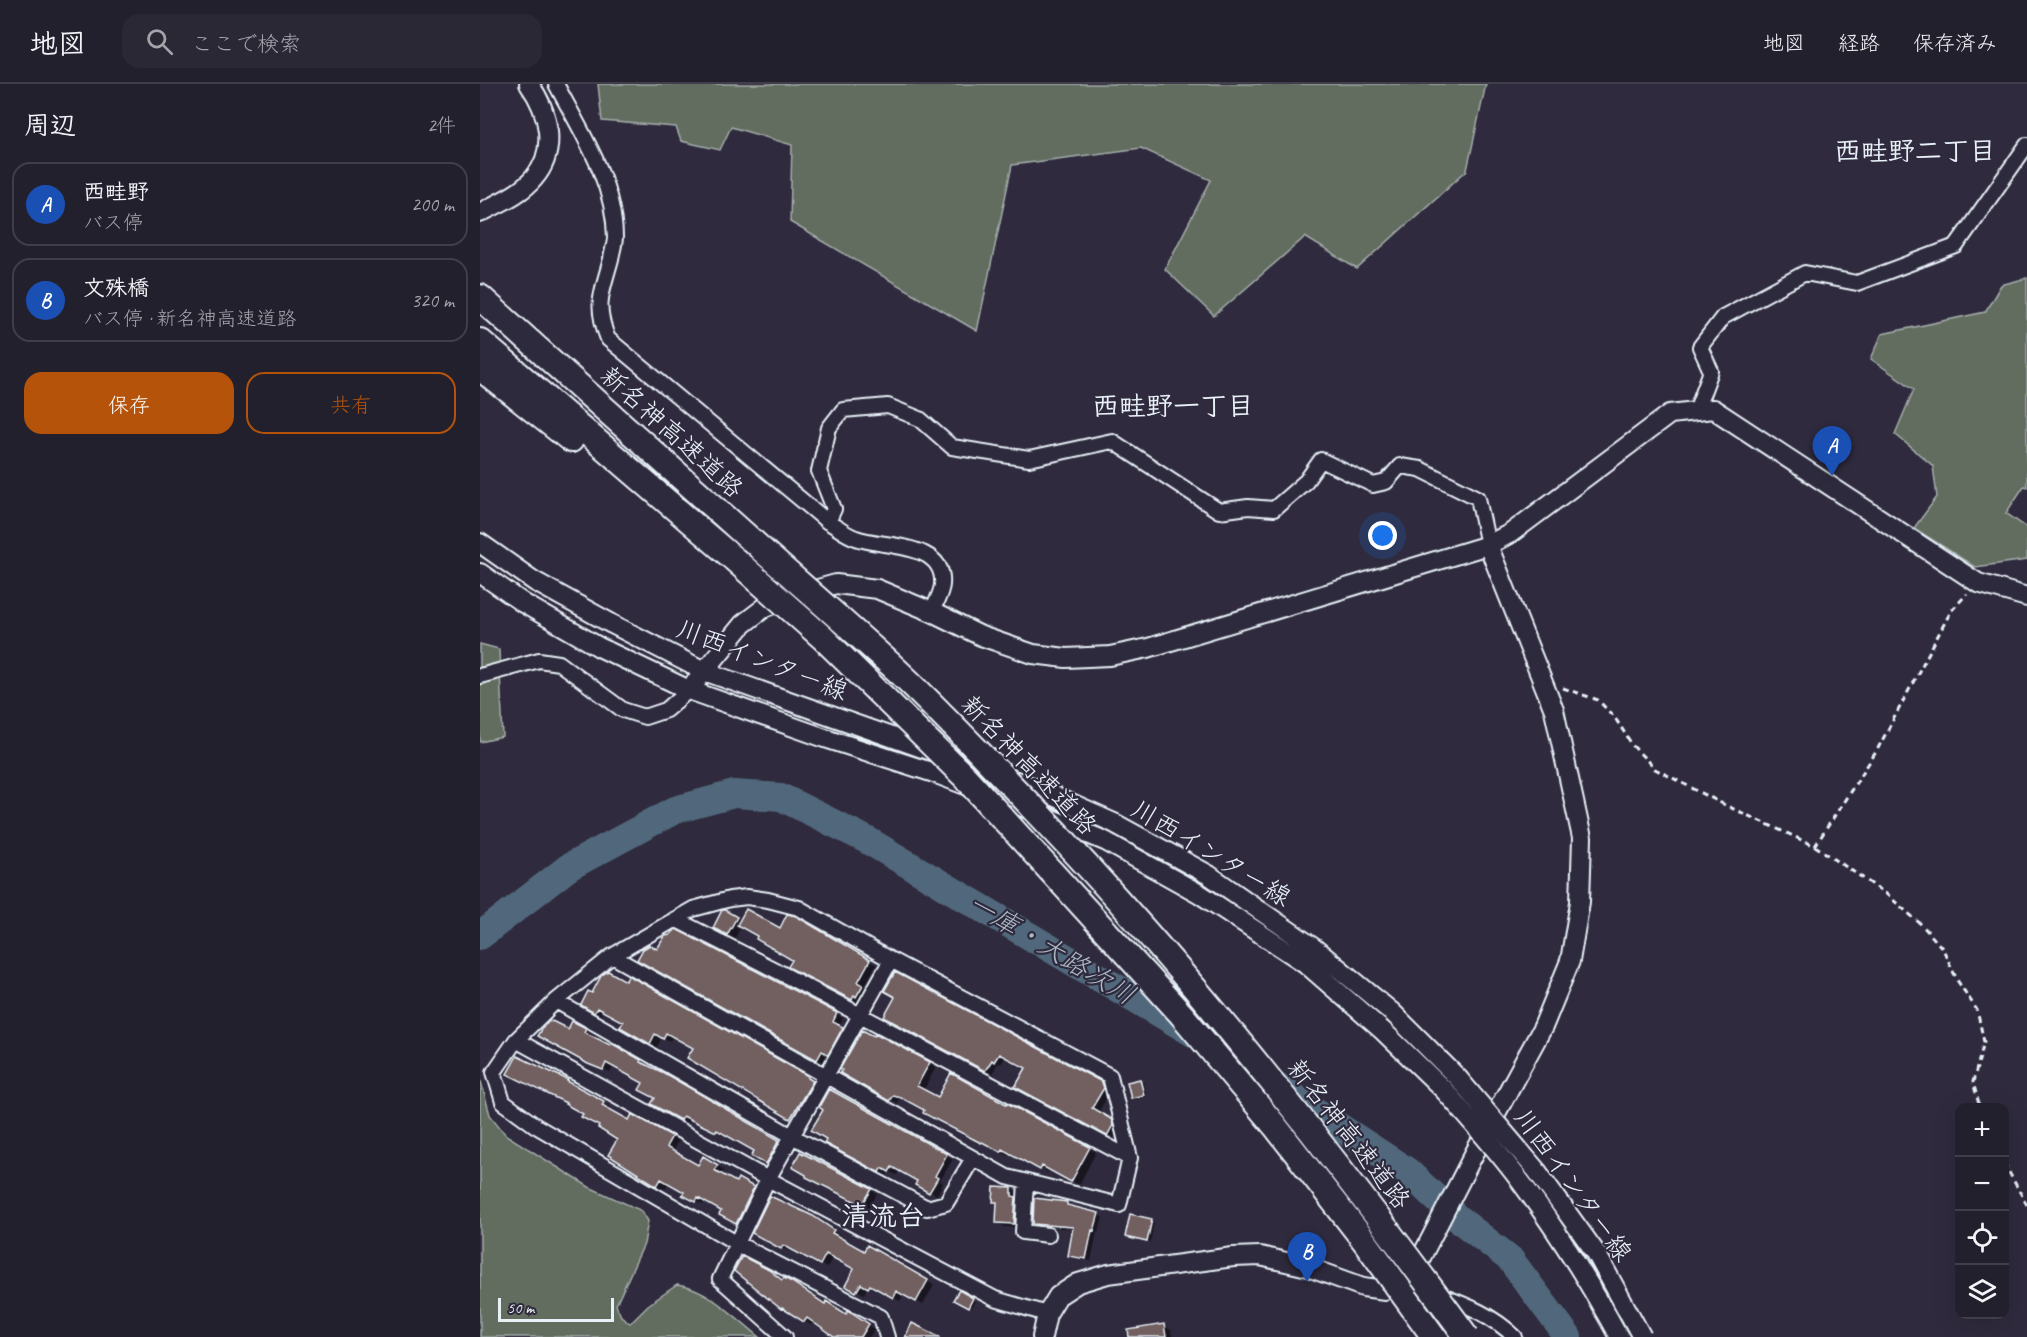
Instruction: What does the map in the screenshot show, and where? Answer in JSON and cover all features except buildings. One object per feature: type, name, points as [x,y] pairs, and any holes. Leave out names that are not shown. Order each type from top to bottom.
[{"type":"highway","name":"新名神高速道路","points":[[480,297],[902,675],[1010,784],[1084,862],[1187,979],[1289,1102],[1384,1224],[1467,1337]]},
{"type":"highway","name":"新名神高速道路","points":[[480,340],[731,562],[823,638],[966,778],[1181,1014],[1275,1126],[1434,1337]]},
{"type":"highway","points":[[480,368],[731,562]]},
{"type":"street","points":[[480,213],[517,193],[533,179],[544,164],[549,140],[547,120],[539,98],[529,84]]},
{"type":"street","points":[[556,84],[600,166],[612,205],[615,239],[599,304],[608,339],[828,522],[856,538],[914,549],[929,557],[939,569],[942,585],[932,612]]},
{"type":"street","points":[[1696,411],[1711,371],[1700,347],[1723,317],[1805,273],[1857,283],[1956,246],[2027,145]]},
{"type":"street","points":[[828,522],[834,509],[819,471],[830,428],[843,410],[888,406],[920,419],[952,447],[1029,459],[1112,441],[1219,511],[1248,507],[1274,509],[1306,481],[1322,459],[1373,485],[1386,482],[1400,466],[1420,469],[1478,498],[1488,545],[1554,710],[1582,838],[1580,902],[1570,961],[1543,1027],[1475,1152],[1408,1283]]},
{"type":"street","points":[[480,676],[539,660],[559,663],[623,710],[645,717],[666,710],[689,690],[743,624],[764,608],[796,595],[836,584],[876,590],[932,612],[981,636],[1033,654],[1066,658],[1110,656],[1148,648],[1488,545],[1511,533],[1670,414],[1713,409],[1978,583],[2027,597]]},
{"type":"street","name":"川西インター線","points":[[480,543],[534,581],[704,671],[1033,787],[1114,823],[1209,875],[1314,948],[1393,1013],[1458,1078],[1538,1171],[1596,1253],[1642,1337]]},
{"type":"street","name":"川西インター線","points":[[480,573],[523,603],[599,647],[689,690],[822,737],[934,773],[1105,841],[1200,894],[1305,963],[1383,1031],[1444,1090],[1526,1189],[1585,1276],[1619,1337]]},
{"type":"street","points":[[612,956],[1007,1177],[1119,1204],[1130,1158],[1110,1076],[891,960],[799,908],[747,897],[693,909],[612,956],[556,1001],[516,1040],[494,1072],[503,1102],[536,1126],[738,1244],[881,1317],[887,1337]]},
{"type":"street","points":[[675,919],[1130,1158]]},
{"type":"street","points":[[785,1337],[720,1279],[768,1179],[891,960]]},
{"type":"street","points":[[556,1001],[792,1136],[927,1208],[946,1203],[972,1158]]},
{"type":"street","points":[[516,1040],[768,1179],[995,1299],[1047,1314]]},
{"type":"street","points":[[1026,1182],[1023,1232],[1048,1235]]},
{"type":"street","points":[[1042,1337],[1047,1314],[1058,1296],[1078,1283],[1108,1274],[1233,1257],[1260,1256],[1308,1267],[1363,1287],[1385,1290],[1408,1283],[1498,1321],[1515,1337]]},
{"type":"path","points":[[1815,846],[1876,752],[1951,611],[1978,583]]},
{"type":"path","points":[[1544,682],[1598,700],[1615,718],[1633,746],[1655,769],[1725,805],[1815,846],[1885,893],[1922,925],[1943,949],[1957,980],[1977,1010],[1984,1042],[1973,1082],[1979,1103]]},
{"type":"path","points":[[2009,1171],[2027,1205]]},
{"type":"green space","points":[[598,84],[1486,84],[1467,170],[1357,269],[1305,237],[1214,316],[1165,269],[1211,180],[1141,148],[1012,165],[977,331],[790,222],[792,145],[731,127],[720,150],[681,141],[676,127],[602,121]]},
{"type":"green space","points":[[2027,278],[2027,487],[2024,486],[2006,513],[2027,528],[2027,560],[1975,567],[1914,528],[1937,497],[1933,466],[1895,434],[1914,389],[1871,359],[1882,334],[1985,312],[2001,285]]},
{"type":"green space","points":[[480,644],[499,649],[503,737],[480,742]]},
{"type":"green space","points":[[480,1078],[490,1115],[506,1135],[589,1187],[642,1211],[648,1221],[644,1244],[616,1305],[621,1316],[630,1323],[648,1305],[677,1285],[711,1298],[760,1337],[480,1337]]},
{"type":"waterway","name":"一庫・大路次川","points":[[480,936],[569,867],[675,810],[734,794],[781,797],[867,840],[1220,1049],[1407,1171],[1456,1217],[1510,1259],[1568,1337]]},
{"type":"place","name":"西畦野","points":[[1832,476]]},
{"type":"place","name":"文殊橋","points":[[1307,1282]]},
{"type":"district","name":"西畦野二丁目","points":[[1915,151]]},
{"type":"district","name":"西畦野一丁目","points":[[1173,406]]},
{"type":"district","name":"清流台","points":[[883,1215]]}]
